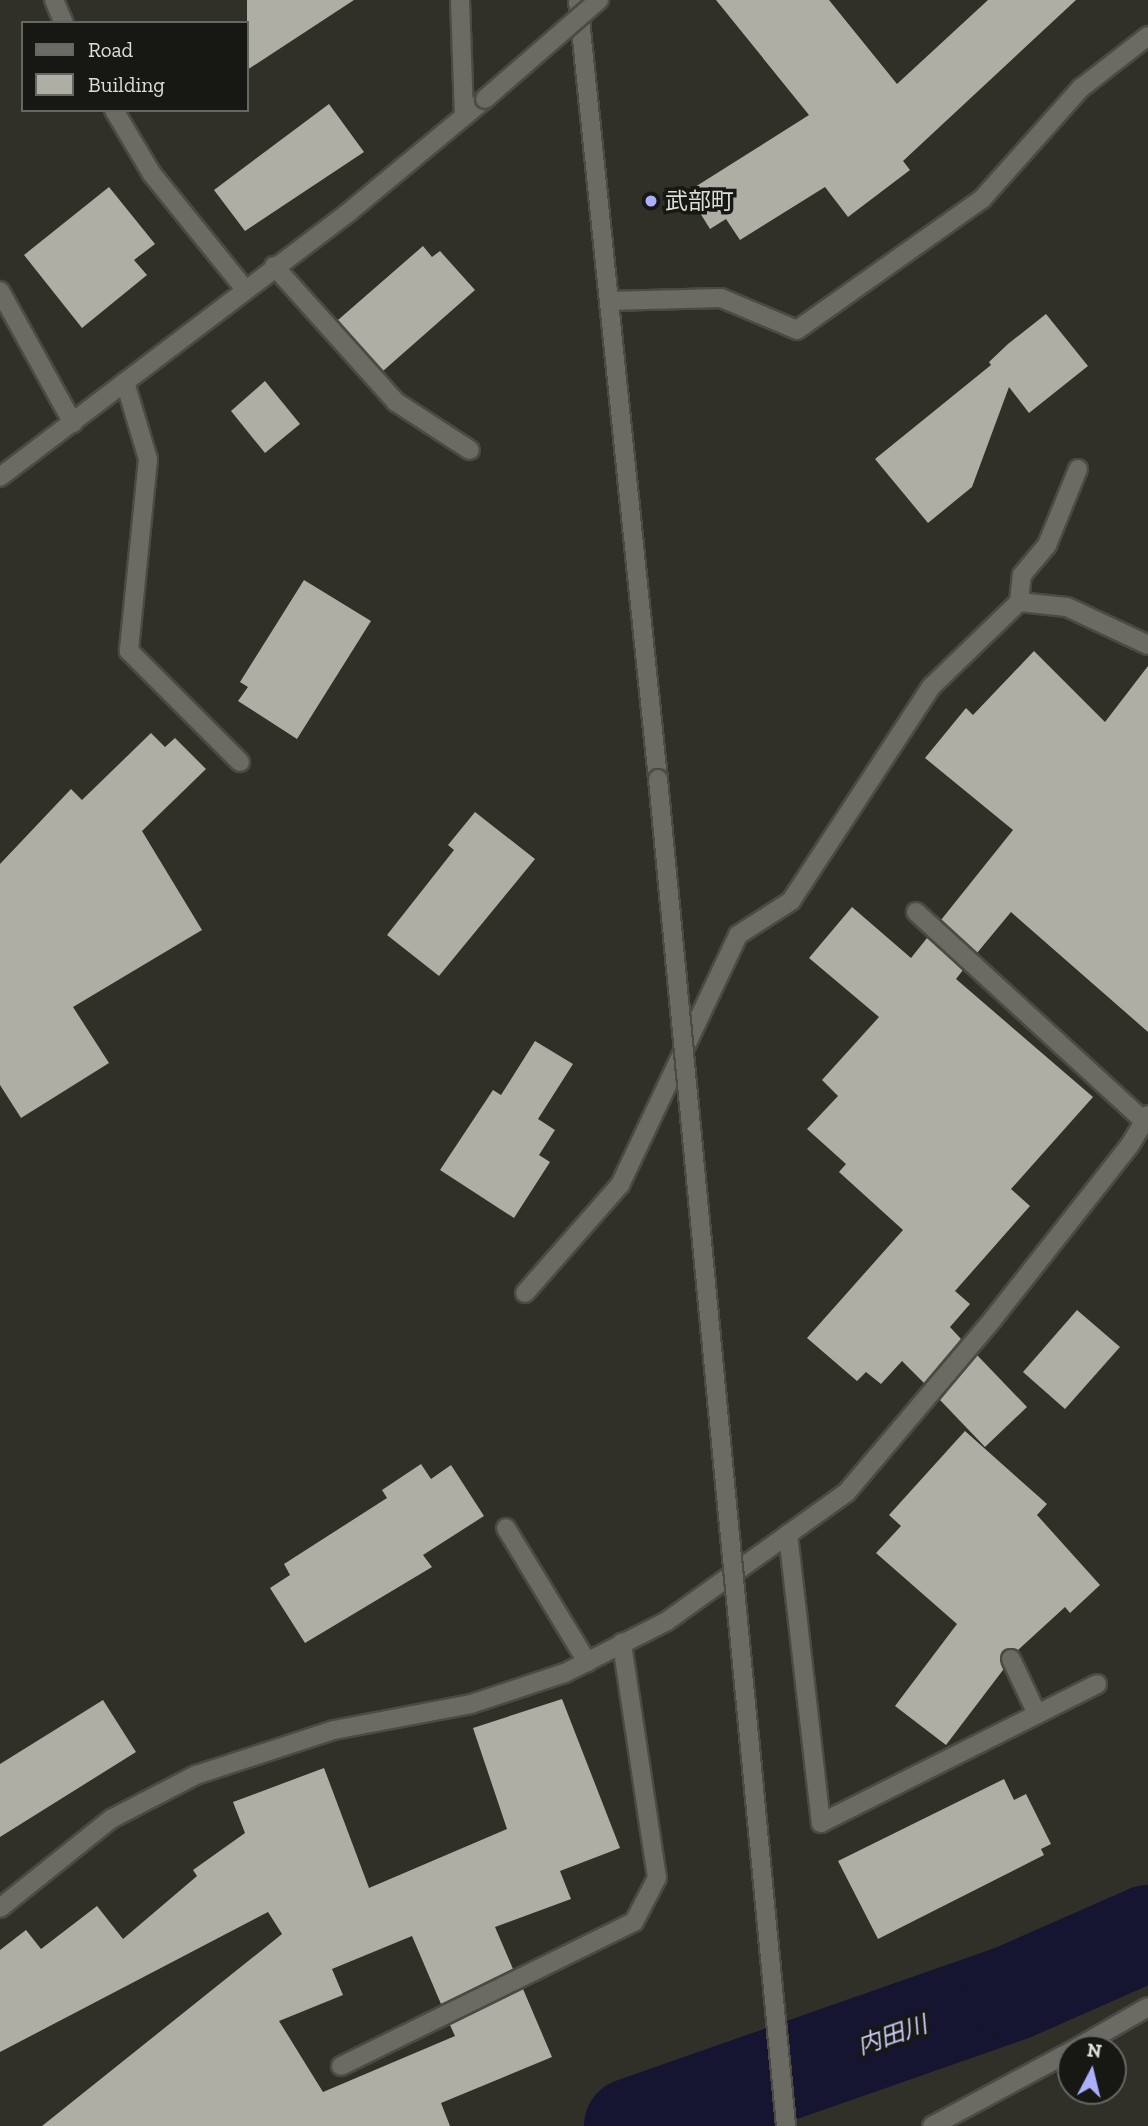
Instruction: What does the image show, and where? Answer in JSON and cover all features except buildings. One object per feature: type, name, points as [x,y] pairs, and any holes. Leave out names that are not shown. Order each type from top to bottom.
[{"type":"street","points":[[54,0],[63,21]]},
{"type":"street","points":[[460,0],[464,116]]},
{"type":"street","points":[[578,0],[658,779],[786,2126]]},
{"type":"street","points":[[0,477],[244,288],[349,212],[599,0]]},
{"type":"street","points":[[609,301],[721,298],[797,330],[982,199],[1081,88],[1148,36]]},
{"type":"street","points":[[115,112],[152,174],[244,288]]},
{"type":"street","points":[[274,266],[396,402],[470,450]]},
{"type":"street","points":[[0,291],[73,423]]},
{"type":"street","points":[[125,382],[148,459],[129,651],[240,762]]},
{"type":"street","points":[[525,1293],[620,1185],[738,934],[791,901],[931,687],[1019,602],[1022,575],[1047,545],[1079,469]]},
{"type":"street","points":[[1019,602],[1067,607],[1148,645]]},
{"type":"street","points":[[0,1908],[111,1819],[196,1775],[334,1730],[471,1704],[587,1662],[667,1621],[847,1492],[993,1319],[1146,1118],[916,912]]},
{"type":"street","points":[[506,1528],[587,1662]]},
{"type":"street","points":[[788,1534],[821,1823],[1097,1684]]},
{"type":"street","points":[[341,2066],[634,1922],[657,1878],[622,1643]]},
{"type":"street","points":[[1011,1659],[1037,1714]]},
{"type":"street","points":[[1099,2035],[1148,2007]]},
{"type":"street","points":[[932,2126],[1057,2059]]},
{"type":"waterway","name":"内田川","points":[[632,2126],[1012,1993],[1148,1933]]},
{"type":"place","name":"武部町","points":[[651,201]]}]
